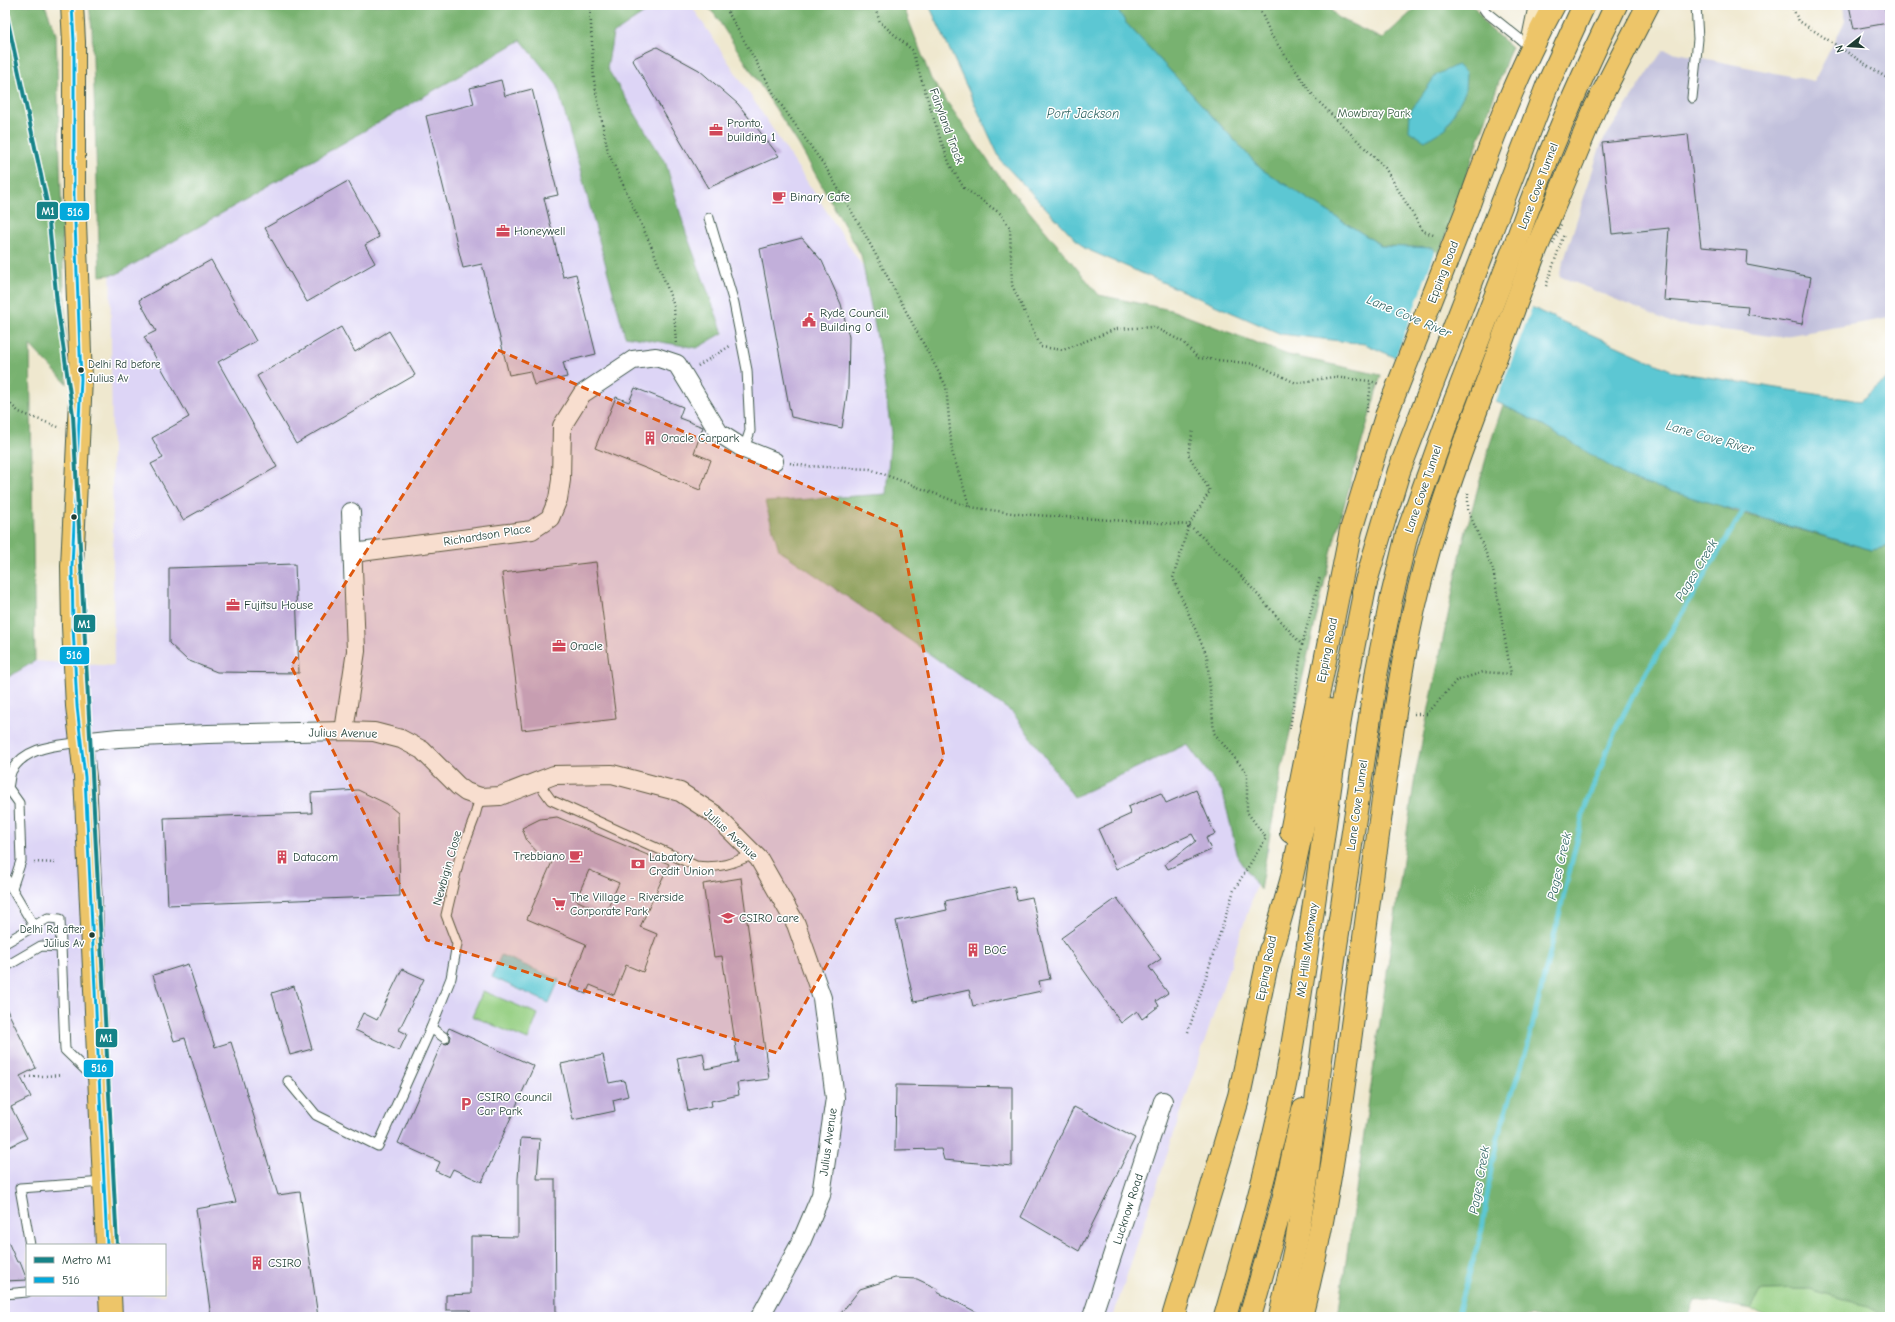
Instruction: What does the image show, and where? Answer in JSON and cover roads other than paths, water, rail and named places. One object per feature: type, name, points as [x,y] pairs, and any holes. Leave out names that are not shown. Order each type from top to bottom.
[{"type":"main road","points":[[72,5],[74,42],[74,196],[81,351],[79,432],[72,566],[73,626],[77,706],[85,787],[107,1244]]},
{"type":"main road","points":[[1531,47],[1540,5]]},
{"type":"main road","name":"Epping Road","points":[[1173,1317],[1239,1096],[1266,969],[1300,782],[1351,530],[1386,416],[1469,204],[1498,122],[1531,47],[1554,5]]},
{"type":"main road","points":[[1266,969],[1291,881],[1322,737],[1397,479],[1547,86],[1584,5]]},
{"type":"main road","name":"Lane Cove Tunnel","points":[[1328,1000],[1366,741],[1391,600],[1407,534],[1448,418],[1515,245],[1536,186],[1588,62],[1616,5]]},
{"type":"main road","points":[[1301,1317],[1314,1266],[1329,1189],[1393,729],[1405,655],[1418,590],[1445,496],[1535,252],[1595,108],[1648,5]]},
{"type":"main road","name":"M2 Hills Motorway","points":[[1225,1317],[1253,1221],[1286,1078],[1300,999],[1336,746],[1348,674],[1367,578]]},
{"type":"main road","points":[[1250,1317],[1283,1200],[1328,1000]]},
{"type":"main road","points":[[1280,1317],[1296,1243],[1307,1178],[1328,1000]]},
{"type":"main road","points":[[110,1296],[111,1317]]},
{"type":"street","name":"Richardson Place","points":[[353,553],[532,530],[550,518],[558,499],[561,480],[562,426],[582,394],[633,360],[656,357],[677,364],[719,433],[744,449]]},
{"type":"street","points":[[744,449],[774,461]]},
{"type":"street","points":[[344,731],[356,651],[351,512]]},
{"type":"street","name":"Julius Avenue","points":[[81,742],[118,738],[344,731],[374,732],[411,743],[422,750],[466,792],[480,798],[500,796],[554,775],[612,774],[680,792],[714,814],[759,859],[796,924],[822,998],[834,1098],[821,1195],[801,1242],[760,1317]]},
{"type":"street","name":"Lucknow Road","points":[[1092,1317],[1163,1101]]},
{"type":"lane","points":[[1481,5],[1486,12],[1531,47]]},
{"type":"lane","points":[[1692,98],[1698,39],[1696,5]]},
{"type":"lane","points":[[709,218],[734,303],[747,370],[750,431],[744,449]]},
{"type":"lane","points":[[12,888],[21,861],[19,803],[7,791],[11,773],[17,762],[29,753],[48,747],[81,742]]},
{"type":"lane","points":[[538,782],[551,800],[565,808],[696,866],[711,868],[754,854]]},
{"type":"lane","name":"Newbigin Close","points":[[431,1028],[451,978],[457,944],[446,915],[460,856],[480,798]]},
{"type":"lane","points":[[5,876],[34,926]]},
{"type":"lane","points":[[5,943],[48,918],[60,919],[65,1050],[100,1084]]},
{"type":"lane","points":[[5,966],[41,946],[61,947]]},
{"type":"lane","points":[[288,1081],[316,1116],[378,1146],[431,1028],[445,1038]]},
{"type":"lane","points":[[30,1244],[20,1188],[104,1182]]},
{"type":"lane","points":[[5,1294],[26,1292]]},
{"type":"water","name":"Port Jackson","points":[[929,5],[1115,5],[1126,23],[1261,169],[1382,246],[1433,248],[1438,257],[1541,312],[1675,372],[1860,401],[1890,376],[1890,546],[1872,550],[1632,480],[1543,425],[1503,405],[1365,344],[1281,334],[1084,248],[1001,161]]},
{"type":"water","points":[[1457,65],[1466,73],[1465,92],[1446,128],[1425,141],[1409,131],[1410,112],[1436,75]]},
{"type":"water","points":[[501,955],[559,980],[549,1003],[492,977]]},
{"type":"waterway","name":"Pages Creek","points":[[1457,1317],[1482,1229],[1492,1163],[1501,1126],[1527,1048],[1585,807],[1616,729],[1637,688],[1745,508]]},
{"type":"metro line","name":"M1","points":[[5,8],[47,203],[57,303],[73,415],[117,1244]]},
{"type":"place","name":"Pronto, building 1","points":[[716,130]]},
{"type":"place","name":"Binary Cafe","points":[[779,197]]},
{"type":"place","name":"Honeywell","points":[[503,231]]},
{"type":"place","name":"Ryde Council, Building 0","points":[[809,320]]},
{"type":"place","name":"Delhi Rd before Julius Av","points":[[81,370]]},
{"type":"place","name":"Oracle Carpark","points":[[650,438]]},
{"type":"place","name":"Fujitsu House","points":[[233,605]]},
{"type":"place","name":"Oracle","points":[[559,646]]},
{"type":"place","name":"Trebbiano","points":[[576,856]]},
{"type":"place","name":"Datacom","points":[[282,857]]},
{"type":"place","name":"Labatory Credit Union","points":[[638,864]]},
{"type":"place","name":"The Village - Riverside Corporate Park","points":[[559,904]]},
{"type":"place","name":"CSIRO care","points":[[728,918]]},
{"type":"place","name":"Delhi Rd after Julius Av","points":[[92,935]]},
{"type":"place","name":"BOC","points":[[973,950]]},
{"type":"place","name":"CSIRO Council Car Park","points":[[466,1104]]},
{"type":"place","name":"CSIRO","points":[[257,1263]]},
{"type":"park label","name":"Mowbray Park","points":[[1374,113]]},
{"type":"water label","name":"Lane Cove River","points":[[1409,316]]},
{"type":"water label","name":"Lane Cove River","points":[[1710,437]]}]
